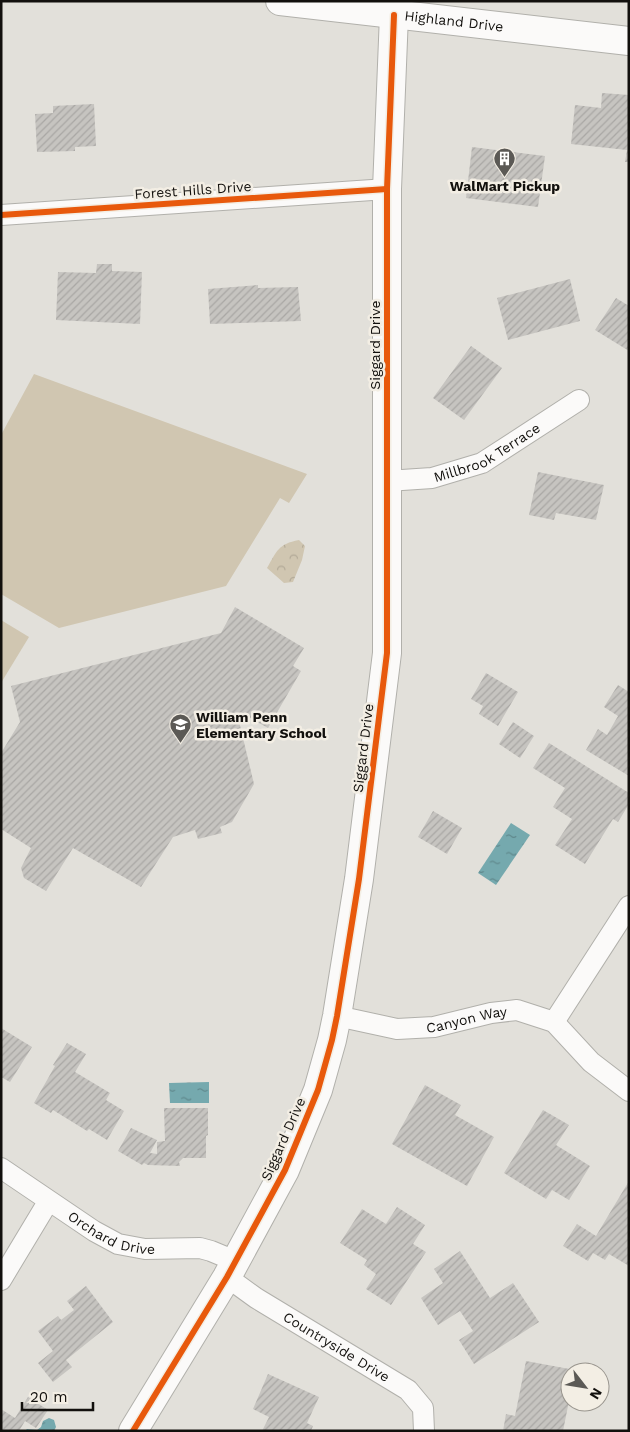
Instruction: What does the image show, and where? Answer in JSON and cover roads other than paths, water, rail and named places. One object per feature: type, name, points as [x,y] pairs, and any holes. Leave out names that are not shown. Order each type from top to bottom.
[{"type":"street","name":"Highland Drive","points":[[280,1],[629,41]]},
{"type":"street","name":"Siggard Drive","points":[[133,1431],[231,1269],[285,1170],[318,1090],[337,1016],[359,879],[387,653],[387,189],[394,15]]},
{"type":"street","name":"Forest Hills Drive","points":[[1,215],[387,189]]},
{"type":"street","name":"Millbrook Terrace","points":[[387,481],[432,478],[482,463],[579,400]]},
{"type":"street","points":[[629,906],[554,1022],[590,1062],[629,1091]]},
{"type":"street","name":"Canyon Way","points":[[337,1016],[397,1029],[434,1027],[491,1013],[517,1010],[554,1022]]},
{"type":"street","name":"Orchard Drive","points":[[1,1168],[48,1202],[118,1244],[145,1249],[200,1248],[211,1251],[231,1269]]},
{"type":"street","points":[[1,1280],[48,1202]]},
{"type":"street","name":"Countryside Drive","points":[[231,1269],[256,1298],[408,1390],[422,1408],[424,1431]]},
{"type":"water","points":[[511,823],[530,835],[496,885],[478,873]]},
{"type":"water","points":[[209,1082],[209,1103],[170,1103],[169,1083]]},
{"type":"water","points":[[49,1418],[54,1420],[56,1427],[54,1431],[25,1431],[27,1429],[37,1430],[41,1427],[43,1421]]},
{"type":"place","name":"WalMart Pickup","points":[[505,177]]},
{"type":"place","name":"William Penn Elementary School","points":[[180,744]]}]
